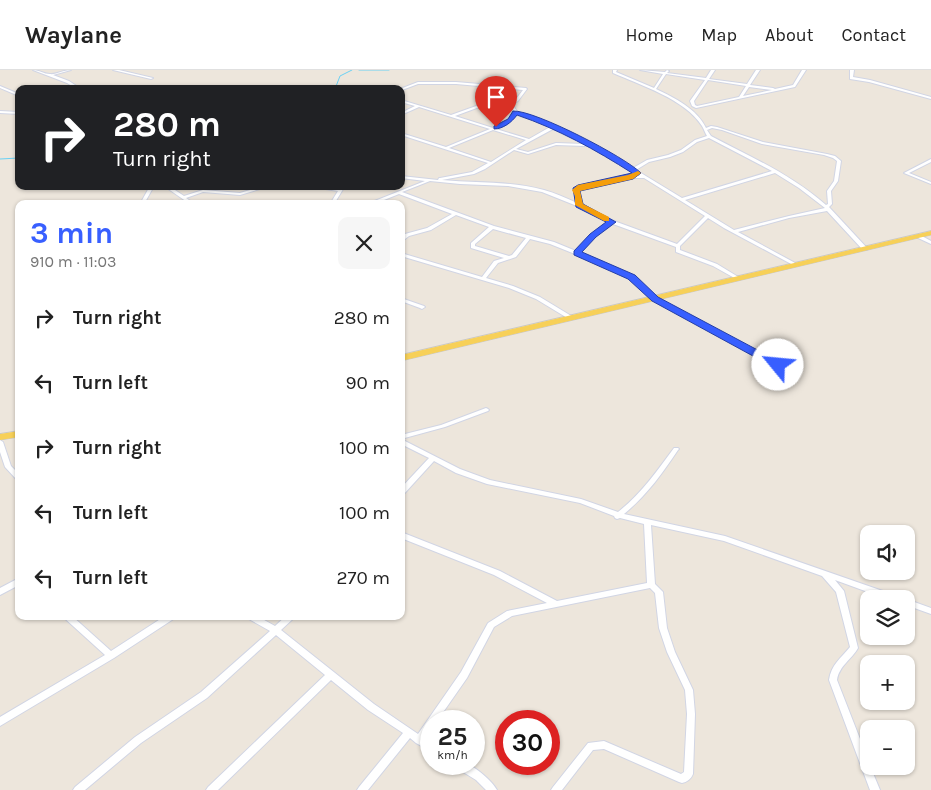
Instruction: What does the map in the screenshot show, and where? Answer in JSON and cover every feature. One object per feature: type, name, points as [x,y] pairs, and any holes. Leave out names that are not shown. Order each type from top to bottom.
[{"type":"main road","points":[[405,357],[931,233]]},
{"type":"main road","points":[[0,437],[15,435]]},
{"type":"street","points":[[35,70],[71,85]]},
{"type":"street","points":[[49,75],[69,70]]},
{"type":"street","points":[[115,70],[151,78]]},
{"type":"street","points":[[615,70],[614,72],[683,105],[707,129],[709,138]]},
{"type":"street","points":[[642,70],[667,72],[707,80],[779,90]]},
{"type":"street","points":[[713,70],[692,101],[692,105],[696,107],[779,90],[796,84],[804,70]]},
{"type":"street","points":[[740,98],[750,86],[758,70]]},
{"type":"street","points":[[852,70],[851,78],[931,98]]},
{"type":"street","points":[[654,90],[667,72]]},
{"type":"street","points":[[405,87],[418,82],[456,82],[525,89],[517,100],[508,106]]},
{"type":"street","points":[[0,87],[15,93]]},
{"type":"street","points":[[0,92],[6,90]]},
{"type":"street","points":[[452,116],[493,101],[515,109],[516,112],[596,147],[681,200],[795,265]]},
{"type":"street","points":[[405,102],[530,140]]},
{"type":"street","points":[[405,112],[419,106]]},
{"type":"street","points":[[0,112],[15,113]]},
{"type":"street","points":[[447,148],[506,123],[516,112]]},
{"type":"street","points":[[380,200],[432,180],[473,173],[554,127]]},
{"type":"street","points":[[707,129],[710,127],[727,130],[737,136],[764,144],[834,157],[839,161],[836,181],[830,192],[830,204],[827,208],[735,231]]},
{"type":"street","points":[[405,135],[491,163]]},
{"type":"street","points":[[633,170],[648,161],[682,151],[696,140],[709,138],[776,172],[827,208],[865,249]]},
{"type":"street","points":[[513,149],[528,153],[549,145],[565,142],[596,147]]},
{"type":"street","points":[[931,160],[906,173],[931,183]]},
{"type":"street","points":[[681,200],[776,172]]},
{"type":"street","points":[[630,177],[638,173]]},
{"type":"street","points":[[405,177],[522,187],[543,191],[579,205],[612,222],[678,246]]},
{"type":"street","points":[[579,205],[577,188],[630,177],[644,177]]},
{"type":"street","points":[[172,190],[187,200]]},
{"type":"street","points":[[184,198],[203,191],[240,194],[254,190]]},
{"type":"street","points":[[400,193],[492,227],[577,253],[631,277],[655,299],[790,370]]},
{"type":"street","points":[[405,237],[429,229],[455,214]]},
{"type":"street","points":[[678,246],[708,216]]},
{"type":"street","points":[[577,253],[593,236],[612,222]]},
{"type":"street","points":[[492,227],[473,246],[510,258]]},
{"type":"street","points":[[918,236],[931,243]]},
{"type":"street","points":[[483,280],[496,262],[510,258],[529,237]]},
{"type":"street","points":[[678,246],[678,251],[715,265],[738,279]]},
{"type":"street","points":[[405,256],[521,290],[572,318]]},
{"type":"street","points":[[405,301],[422,308]]},
{"type":"street","points":[[405,438],[486,410]]},
{"type":"street","points":[[0,442],[8,467],[15,474]]},
{"type":"street","points":[[405,442],[432,459],[490,482],[581,501],[617,516],[725,539],[872,590]]},
{"type":"street","points":[[617,516],[637,501],[649,488],[676,449]]},
{"type":"street","points":[[405,489],[432,459]]},
{"type":"street","points":[[556,790],[591,746],[597,744],[604,745],[682,779],[688,774],[691,714],[689,690],[671,652],[663,628],[659,592],[651,585],[647,523]]},
{"type":"street","points":[[405,537],[497,573],[556,604]]},
{"type":"street","points":[[823,572],[840,592],[854,648],[837,666],[833,673],[833,680],[875,790]]},
{"type":"street","points":[[0,592],[15,583]]},
{"type":"street","points":[[440,710],[464,676],[491,625],[510,613],[651,585]]},
{"type":"street","points":[[915,605],[931,611]]},
{"type":"street","points":[[70,620],[111,656]]},
{"type":"street","points":[[0,722],[111,656],[166,620]]},
{"type":"street","points":[[257,620],[275,630],[330,675],[408,734],[419,740]]},
{"type":"street","points":[[78,790],[138,740],[204,695],[287,620]]},
{"type":"street","points":[[211,790],[330,675]]},
{"type":"street","points":[[362,790],[408,734]]},
{"type":"street","points":[[476,775],[492,790]]},
{"type":"waterway","points":[[337,85],[340,76],[352,70]]},
{"type":"waterway","points":[[359,70],[389,70]]},
{"type":"waterway","points":[[0,159],[15,158]]},
{"type":"slow traffic","points":[[606,219],[579,205],[577,188],[630,177],[638,173]]},
{"type":"route","points":[[496,127],[510,120],[516,112],[517,114],[545,123],[596,147],[638,173],[630,177],[577,188],[579,205],[612,222],[593,236],[577,253],[631,277],[655,299],[778,365]]}]
